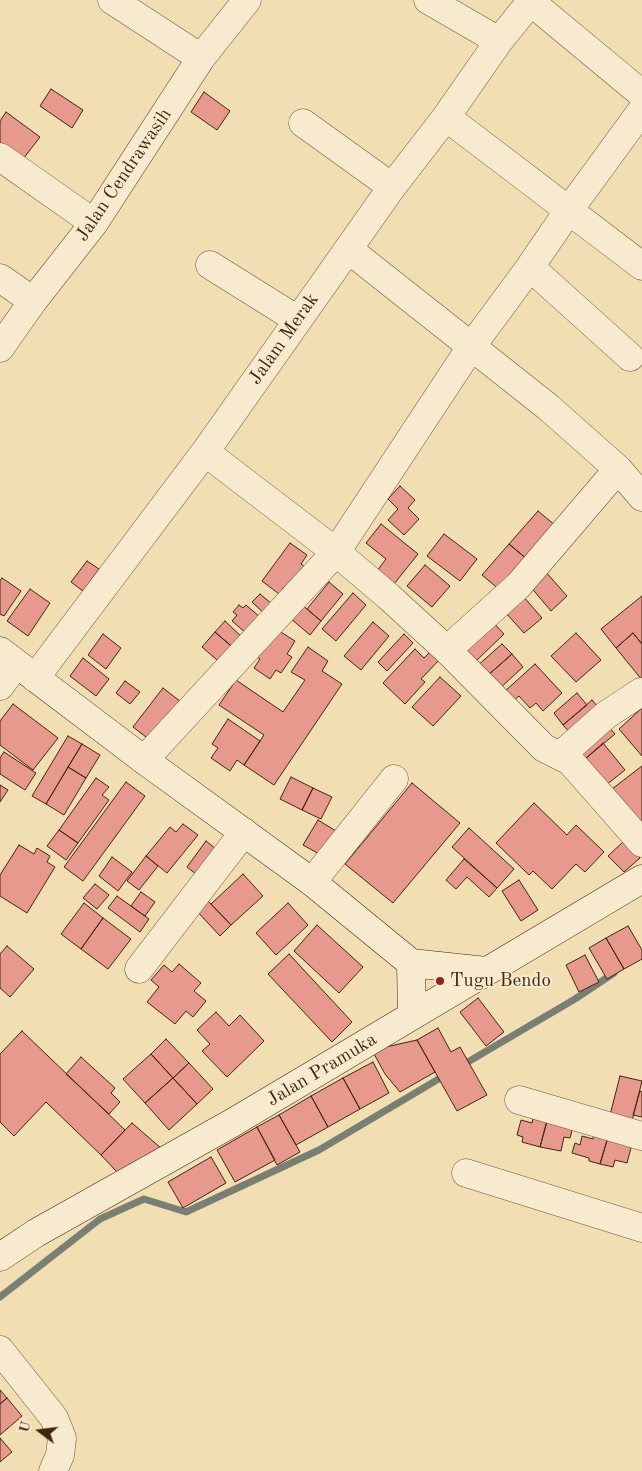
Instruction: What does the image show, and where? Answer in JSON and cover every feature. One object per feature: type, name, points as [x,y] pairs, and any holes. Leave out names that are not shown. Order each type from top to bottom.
[{"type":"street","points":[[112,0],[201,58]]},
{"type":"street","name":"Jalan Cendrawasih","points":[[0,348],[33,301],[94,223],[201,58],[247,0]]},
{"type":"street","points":[[428,0],[499,41]]},
{"type":"street","points":[[532,1],[642,94]]},
{"type":"street","name":"Jalam Merak","points":[[0,686],[17,664],[205,452],[392,187],[446,117],[499,41],[532,1]]},
{"type":"street","points":[[144,760],[336,552],[471,346],[642,110]]},
{"type":"street","points":[[446,117],[642,266]]},
{"type":"street","points":[[303,123],[392,187]]},
{"type":"street","points":[[0,158],[94,223]]},
{"type":"street","points":[[348,249],[548,407],[618,469],[642,496]]},
{"type":"street","points":[[210,265],[298,320]]},
{"type":"street","points":[[530,267],[630,357]]},
{"type":"street","points":[[0,278],[33,301]]},
{"type":"street","points":[[205,452],[336,552],[388,596],[447,650],[544,748],[570,761],[642,843]]},
{"type":"street","points":[[447,650],[518,586],[618,469]]},
{"type":"street","points":[[17,664],[144,760],[312,882],[411,963],[486,971]]},
{"type":"street","points":[[561,755],[606,715],[640,692]]},
{"type":"street","points":[[312,882],[394,779]]},
{"type":"street","points":[[139,970],[244,832]]},
{"type":"street","name":"Jalan Pramuka","points":[[0,1257],[36,1233],[232,1123],[642,879]]},
{"type":"street","points":[[411,963],[412,1016]]},
{"type":"street","points":[[518,1100],[642,1136]]},
{"type":"street","points":[[466,1173],[642,1228]]},
{"type":"street","points":[[0,1350],[54,1418],[62,1438],[60,1455],[55,1470]]},
{"type":"building","points":[[51,89],[83,110],[72,128],[40,106]]},
{"type":"building","points":[[204,92],[230,111],[217,130],[191,112]]},
{"type":"building","points":[[6,112],[40,137],[20,163],[0,148],[0,121]]},
{"type":"building","points":[[400,486],[415,500],[408,508],[419,519],[404,535],[388,520],[398,509],[388,499]]},
{"type":"building","points":[[538,511],[556,526],[528,560],[509,544]]},
{"type":"building","points":[[381,524],[418,554],[394,584],[377,571],[386,559],[366,543]]},
{"type":"building","points":[[444,534],[477,559],[460,581],[427,556]]},
{"type":"building","points":[[290,543],[307,555],[301,564],[309,570],[293,594],[284,587],[279,594],[262,581]]},
{"type":"building","points":[[509,544],[528,560],[501,591],[482,575]]},
{"type":"building","points":[[87,561],[99,569],[83,591],[71,582]]},
{"type":"building","points":[[425,565],[450,586],[432,607],[407,586]]},
{"type":"building","points":[[545,571],[567,596],[551,611],[529,585]]},
{"type":"building","points":[[2,578],[21,591],[4,616],[0,614],[0,581]]},
{"type":"building","points":[[329,582],[343,594],[321,621],[307,609]]},
{"type":"building","points":[[30,589],[50,603],[28,636],[7,621]]},
{"type":"building","points":[[353,593],[366,605],[336,641],[322,629]]},
{"type":"building","points":[[260,594],[278,609],[270,619],[252,602]]},
{"type":"building","points":[[522,595],[542,618],[524,633],[504,611]]},
{"type":"building","points":[[642,596],[642,644],[633,633],[616,648],[601,629]]},
{"type":"building","points":[[301,604],[321,621],[310,635],[290,618]]},
{"type":"building","points":[[239,605],[243,608],[246,605],[261,618],[247,634],[232,621],[237,615],[233,612]]},
{"type":"building","points":[[489,618],[504,634],[476,661],[461,646]]},
{"type":"building","points":[[225,621],[246,641],[237,651],[215,632]]},
{"type":"building","points":[[373,622],[389,636],[361,670],[344,656]]},
{"type":"building","points":[[279,631],[295,641],[287,654],[292,657],[281,673],[276,670],[270,679],[254,668],[260,659],[251,653],[261,637],[271,643]]},
{"type":"building","points":[[215,632],[237,651],[224,666],[202,647]]},
{"type":"building","points":[[576,633],[601,660],[576,682],[551,656]]},
{"type":"building","points":[[633,633],[642,644],[642,680],[616,648]]},
{"type":"building","points":[[103,634],[121,648],[106,669],[88,655]]},
{"type":"building","points":[[404,634],[413,643],[387,671],[378,662]]},
{"type":"building","points":[[502,644],[512,654],[486,677],[476,667]]},
{"type":"building","points":[[308,647],[328,661],[322,671],[342,684],[274,785],[244,765],[264,735],[219,705],[236,680],[283,712],[305,680],[291,672]]},
{"type":"building","points":[[415,649],[424,658],[432,650],[441,658],[421,679],[425,682],[405,704],[383,683]]},
{"type":"building","points":[[512,654],[523,667],[498,690],[486,677]]},
{"type":"building","points":[[83,658],[109,679],[96,696],[70,676]]},
{"type":"building","points":[[535,664],[562,693],[543,711],[536,703],[530,708],[519,696],[513,701],[504,692]]},
{"type":"building","points":[[440,677],[461,696],[433,726],[412,707]]},
{"type":"building","points":[[125,681],[140,692],[130,704],[116,693]]},
{"type":"building","points":[[163,688],[185,705],[150,740],[133,727]]},
{"type":"building","points":[[577,693],[587,705],[563,725],[554,713]]},
{"type":"building","points":[[592,700],[601,711],[573,736],[563,725]]},
{"type":"building","points":[[13,704],[58,738],[33,770],[0,745],[0,721]]},
{"type":"building","points":[[642,708],[642,756],[619,729]]},
{"type":"building","points":[[228,719],[260,741],[244,765],[237,760],[230,771],[211,758],[218,748],[212,744]]},
{"type":"building","points":[[607,725],[615,734],[585,759],[577,749]]},
{"type":"building","points":[[68,736],[82,744],[46,804],[32,796]]},
{"type":"building","points":[[603,743],[625,770],[606,785],[585,759]]},
{"type":"building","points":[[82,744],[100,755],[86,778],[68,767]]},
{"type":"building","points":[[4,752],[36,773],[25,790],[0,774],[0,758]]},
{"type":"building","points":[[642,766],[642,828],[612,789]]},
{"type":"building","points":[[68,767],[86,778],[64,815],[46,804]]},
{"type":"building","points":[[291,777],[313,788],[302,810],[280,799]]},
{"type":"building","points":[[96,778],[109,787],[102,795],[109,800],[78,843],[59,830]]},
{"type":"building","points":[[126,782],[145,796],[83,881],[64,867]]},
{"type":"building","points":[[412,783],[460,823],[393,903],[345,864]]},
{"type":"building","points":[[0,785],[8,790],[0,802]]},
{"type":"building","points":[[313,788],[332,797],[321,819],[302,810]]},
{"type":"building","points":[[534,803],[567,835],[576,825],[604,852],[585,872],[576,864],[552,889],[533,871],[529,875],[496,843]]},
{"type":"building","points":[[318,820],[336,831],[321,855],[303,845]]},
{"type":"building","points":[[183,824],[198,835],[167,873],[146,856],[170,827],[176,832]]},
{"type":"building","points":[[469,828],[514,869],[497,888],[452,847]]},
{"type":"building","points":[[59,830],[78,843],[66,860],[47,846]]},
{"type":"building","points":[[206,841],[221,853],[202,879],[187,867]]},
{"type":"building","points":[[624,841],[640,858],[624,872],[608,856]]},
{"type":"building","points":[[19,845],[34,854],[37,848],[50,856],[47,862],[55,867],[27,913],[0,896],[0,875]]},
{"type":"building","points":[[146,856],[158,866],[139,890],[127,881]]},
{"type":"building","points":[[112,857],[132,872],[118,891],[99,876]]},
{"type":"building","points":[[464,859],[497,888],[489,897],[467,877],[456,889],[446,880]]},
{"type":"building","points":[[243,874],[263,896],[231,925],[211,904]]},
{"type":"building","points":[[519,880],[538,910],[521,921],[502,891]]},
{"type":"building","points":[[95,884],[109,895],[97,909],[83,898]]},
{"type":"building","points":[[141,892],[155,902],[145,916],[131,906]]},
{"type":"building","points":[[117,896],[149,919],[140,932],[108,908]]},
{"type":"building","points":[[206,899],[231,925],[220,936],[195,909]]},
{"type":"building","points":[[84,903],[103,918],[81,949],[61,934]]},
{"type":"building","points":[[288,903],[308,925],[276,955],[256,933]]},
{"type":"building","points":[[103,918],[131,939],[108,969],[81,949]]},
{"type":"building","points":[[317,925],[363,967],[339,993],[294,951]]},
{"type":"building","points":[[628,926],[642,950],[642,959],[624,969],[606,938]]},
{"type":"building","points":[[606,938],[624,969],[607,979],[589,948]]},
{"type":"building","points":[[7,946],[34,969],[10,997],[0,988],[0,954]]},
{"type":"building","points":[[289,954],[352,1022],[332,1042],[268,974]]},
{"type":"building","points":[[585,955],[599,982],[579,992],[566,965]]},
{"type":"building","points":[[179,964],[201,983],[194,991],[206,1001],[193,1017],[186,1011],[175,1024],[147,1002],[159,987],[151,980],[164,965],[172,972]]},
{"type":"building","points":[[478,998],[504,1032],[486,1046],[460,1012]]},
{"type":"building","points":[[216,1012],[229,1026],[240,1015],[264,1041],[227,1077],[202,1051],[210,1044],[197,1030]]},
{"type":"building","points":[[438,1028],[451,1052],[460,1047],[487,1095],[457,1111],[417,1040]]},
{"type":"building","points":[[22,1031],[125,1130],[101,1155],[46,1102],[14,1136],[0,1122],[0,1054]]},
{"type":"building","points":[[166,1039],[189,1063],[173,1078],[151,1054]]},
{"type":"building","points":[[417,1040],[435,1072],[400,1092],[385,1074],[372,1050]]},
{"type":"building","points":[[151,1054],[173,1078],[145,1103],[123,1079]]},
{"type":"building","points":[[81,1057],[115,1088],[111,1093],[120,1102],[109,1114],[66,1074]]},
{"type":"building","points":[[373,1062],[389,1093],[360,1109],[343,1078]]},
{"type":"building","points":[[189,1063],[213,1089],[197,1104],[173,1078]]},
{"type":"building","points":[[620,1076],[642,1081],[632,1121],[610,1115]]},
{"type":"building","points":[[173,1078],[197,1104],[169,1130],[145,1103]]},
{"type":"building","points":[[343,1078],[360,1109],[328,1127],[311,1096]]},
{"type":"building","points":[[640,1091],[642,1092],[642,1117],[633,1115]]},
{"type":"building","points":[[311,1096],[328,1127],[296,1145],[279,1115]]},
{"type":"building","points":[[279,1115],[300,1152],[277,1165],[257,1127]]},
{"type":"building","points":[[533,1117],[547,1121],[540,1147],[522,1142],[523,1137],[517,1135],[521,1120],[532,1123]]},
{"type":"building","points":[[548,1117],[574,1123],[570,1138],[564,1137],[561,1151],[540,1147]]},
{"type":"building","points":[[132,1123],[162,1149],[117,1172],[101,1155]]},
{"type":"building","points":[[257,1127],[275,1160],[235,1182],[217,1150]]},
{"type":"building","points":[[594,1133],[608,1137],[600,1164],[589,1161],[589,1158],[572,1153],[575,1143],[580,1145],[582,1136],[593,1139]]},
{"type":"building","points":[[608,1137],[632,1144],[627,1163],[615,1160],[613,1167],[600,1164]]},
{"type":"building","points":[[211,1157],[226,1183],[183,1208],[168,1182]]},
{"type":"building","points":[[0,1390],[7,1398],[0,1404]]},
{"type":"building","points":[[7,1398],[22,1416],[0,1435],[0,1404]]},
{"type":"building","points":[[0,1438],[12,1452],[0,1462]]},
{"type":"waterway","points":[[461,1066],[575,999],[614,973]]},
{"type":"waterway","points":[[0,1297],[100,1219],[144,1199],[186,1212],[319,1150],[447,1074]]},
{"type":"place","name":"Tugu Bendo","points":[[440,981]]}]
